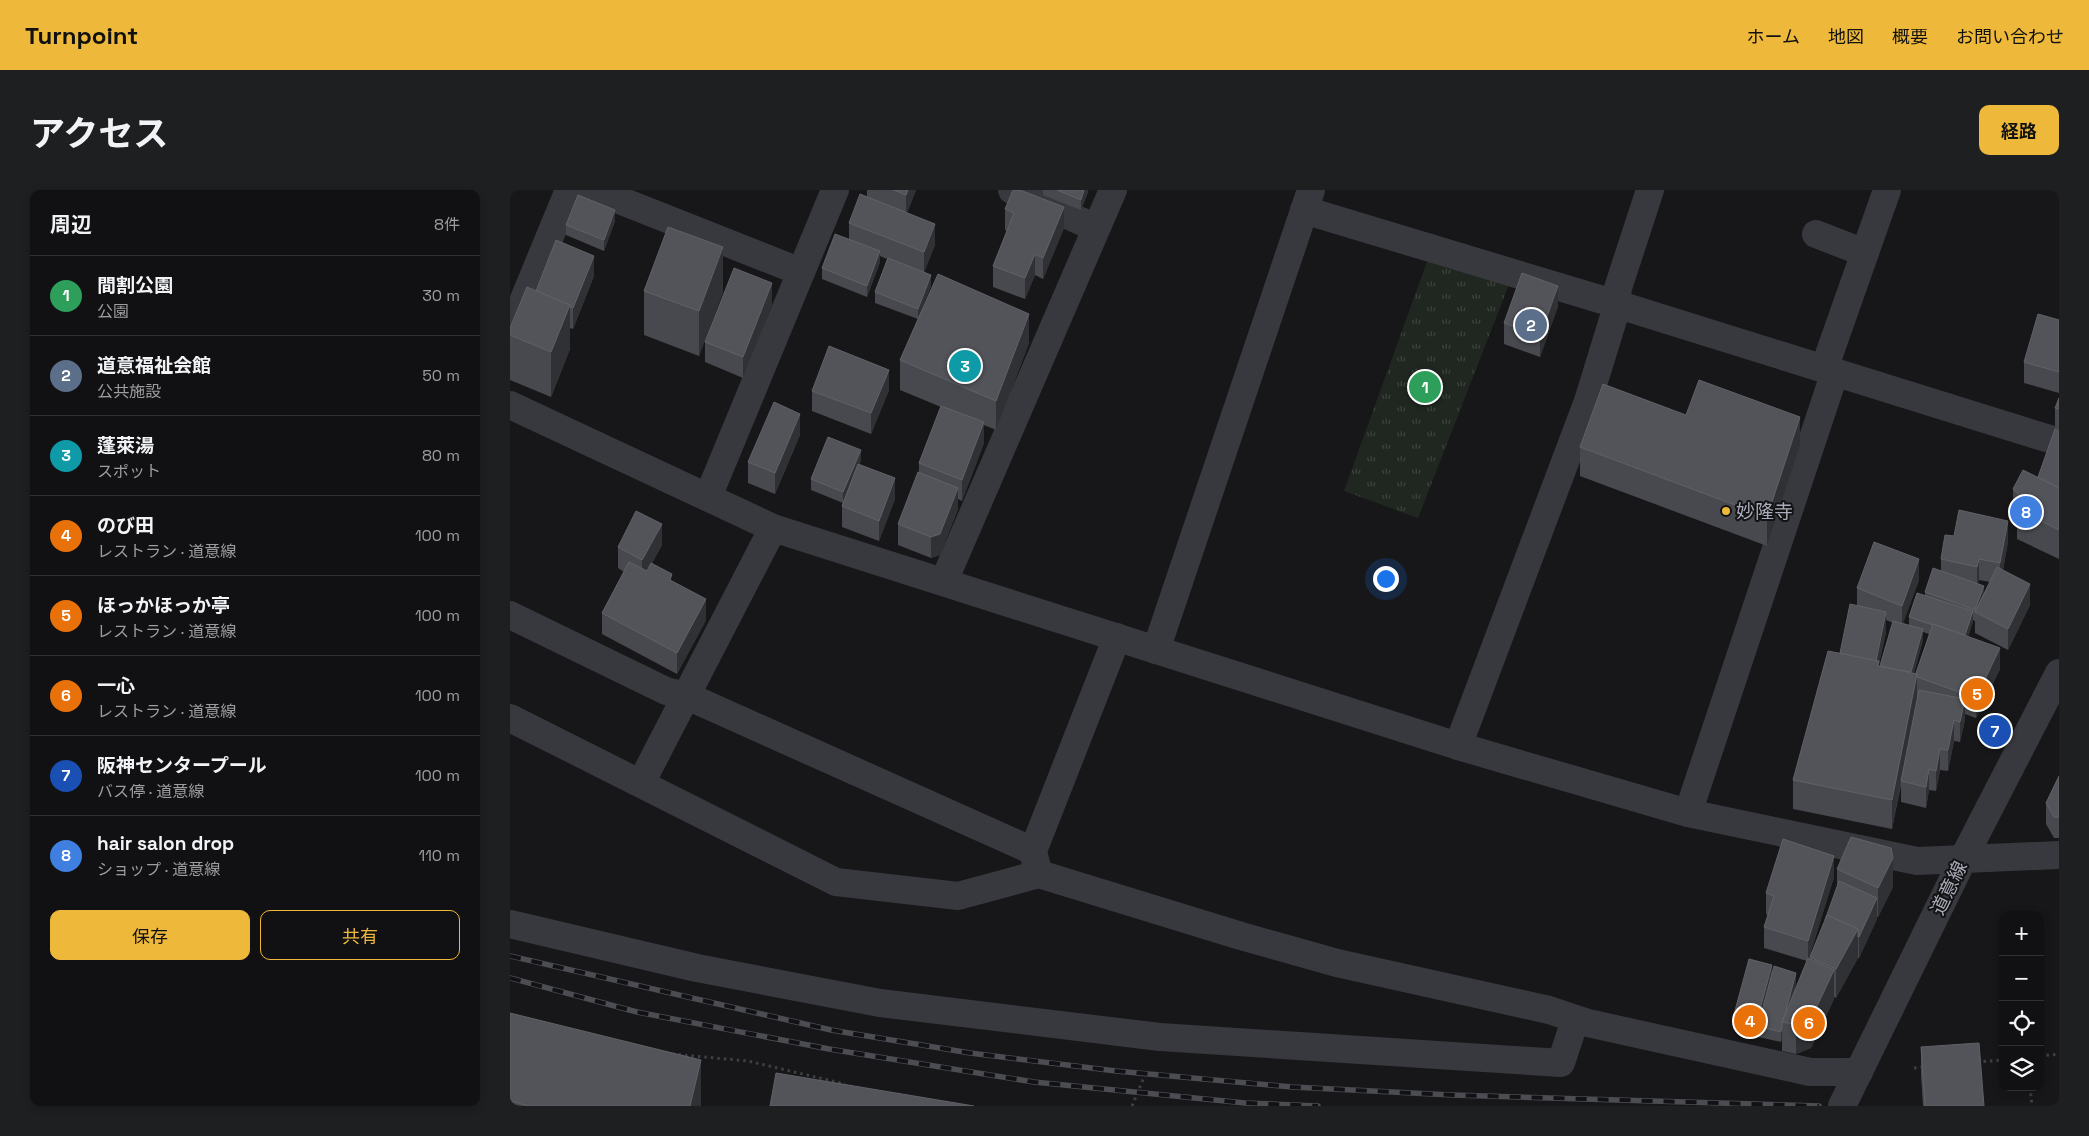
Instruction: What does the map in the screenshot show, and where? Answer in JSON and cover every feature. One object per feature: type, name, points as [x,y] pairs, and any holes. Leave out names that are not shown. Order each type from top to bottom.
[{"type":"street","points":[[510,333],[569,190]]},
{"type":"street","points":[[594,190],[801,272]]},
{"type":"street","points":[[708,497],[835,190]]},
{"type":"street","points":[[1012,190],[1096,228]]},
{"type":"street","points":[[944,581],[1112,190]]},
{"type":"street","points":[[1458,746],[1588,401],[1616,304],[1618,288],[1650,190]]},
{"type":"street","points":[[1688,814],[1830,371],[1865,253],[1887,190]]},
{"type":"street","points":[[1156,650],[1307,200],[1616,304],[2059,442]]},
{"type":"street","points":[[1816,234],[1865,253]]},
{"type":"street","points":[[510,405],[773,528],[1458,746],[1688,814],[1917,861],[1962,861],[2018,856],[2059,855]]},
{"type":"street","points":[[641,783],[773,528]]},
{"type":"street","points":[[510,615],[666,691],[687,696],[1036,862],[1241,936],[1338,963],[1548,1010],[1576,1020],[1810,1072],[1859,1072]]},
{"type":"street","points":[[510,718],[836,882],[958,896],[1036,862],[1117,637]]},
{"type":"street","name":"道意線","points":[[1842,1106],[1962,861],[2059,673]]},
{"type":"street","points":[[510,924],[697,968],[880,1003],[1160,1037],[1561,1063],[1576,1020]]},
{"type":"path","points":[[670,1054],[748,1061],[845,1084]]},
{"type":"path","points":[[2044,1056],[2059,1054]]},
{"type":"path","points":[[1976,1062],[1999,1060]]},
{"type":"path","points":[[1914,1068],[1930,1066]]},
{"type":"path","points":[[2030,1091],[2032,1106]]},
{"type":"green space","points":[[1428,259],[1510,282],[1418,518],[1344,491]]},
{"type":"building","points":[[894,190],[908,190],[906,195]]},
{"type":"building","points":[[1013,190],[1020,190],[1064,207],[1043,258],[1035,254],[1025,278],[993,266],[1014,213],[1005,209]]},
{"type":"building","points":[[1057,190],[1084,190],[1081,200]]},
{"type":"building","points":[[860,194],[935,224],[924,252],[849,223]]},
{"type":"building","points":[[578,195],[615,210],[604,240],[566,225]]},
{"type":"building","points":[[668,227],[723,247],[699,311],[644,291]]},
{"type":"building","points":[[835,234],[880,251],[867,286],[822,268]]},
{"type":"building","points":[[556,240],[594,256],[573,308],[536,291]]},
{"type":"building","points":[[888,258],[931,275],[918,309],[875,292]]},
{"type":"building","points":[[734,268],[772,283],[743,357],[705,342]]},
{"type":"building","points":[[1522,273],[1558,286],[1540,336],[1504,323]]},
{"type":"building","points":[[938,274],[1029,314],[996,401],[900,360]]},
{"type":"building","points":[[527,287],[570,305],[551,352],[510,335],[510,328]]},
{"type":"building","points":[[2038,314],[2059,320],[2059,372],[2024,362]]},
{"type":"building","points":[[829,346],[889,370],[871,413],[812,391]]},
{"type":"building","name":"妙隆寺","points":[[1699,380],[1800,417],[1767,517],[1580,447],[1603,384],[1686,415]]},
{"type":"building","points":[[2059,398],[2059,409],[2055,408]]},
{"type":"building","points":[[774,402],[800,414],[775,473],[748,462]]},
{"type":"building","points":[[941,406],[984,422],[962,480],[919,463]]},
{"type":"building","points":[[2055,429],[2059,431],[2059,488],[2038,477]]},
{"type":"building","points":[[828,437],[861,450],[843,492],[811,479]]},
{"type":"building","points":[[858,464],[895,478],[879,521],[842,506]]},
{"type":"building","points":[[2023,470],[2059,488],[2059,530],[2017,509],[2022,498],[2013,489]]},
{"type":"building","points":[[918,472],[958,488],[940,534],[931,537],[898,524]]},
{"type":"building","points":[[1959,510],[2008,521],[2000,563],[1979,559],[1977,567],[1941,559],[1945,535],[1954,536]]},
{"type":"building","points":[[636,511],[662,524],[642,560],[618,547]]},
{"type":"building","points":[[1874,542],[1919,559],[1902,606],[1857,588]]},
{"type":"building","points":[[629,562],[647,571],[651,563],[672,574],[670,580],[706,599],[677,653],[602,613]]},
{"type":"building","points":[[1997,567],[2030,584],[2008,629],[1975,612]]},
{"type":"building","points":[[1933,568],[1984,586],[1975,610],[1925,592]]},
{"type":"building","points":[[1917,593],[1973,611],[1965,635],[1909,617]]},
{"type":"building","points":[[1850,604],[1886,612],[1876,661],[1840,653]]},
{"type":"building","points":[[1893,621],[1923,629],[1911,672],[1880,666]]},
{"type":"building","points":[[1933,624],[2000,648],[1976,698],[1917,677],[1916,673]]},
{"type":"building","points":[[1828,651],[1879,661],[1878,666],[1917,674],[1892,800],[1793,780]]},
{"type":"building","points":[[1919,690],[1965,699],[1960,722],[1954,720],[1948,750],[1940,749],[1936,771],[1929,769],[1926,787],[1901,781]]},
{"type":"building","points":[[2059,776],[2059,817],[2054,817],[2046,803]]},
{"type":"building","points":[[1851,837],[1891,848],[1893,858],[1878,888],[1837,869]]},
{"type":"building","points":[[1783,839],[1834,856],[1808,941],[1764,927],[1774,896],[1766,893]]},
{"type":"building","points":[[1839,881],[1877,898],[1859,937],[1858,929],[1827,915],[1825,920]]},
{"type":"building","points":[[1827,915],[1858,929],[1836,969],[1810,957]]},
{"type":"building","points":[[1808,958],[1834,970],[1811,1019],[1796,1025],[1782,1022]]},
{"type":"building","points":[[1749,959],[1772,965],[1756,1024],[1733,1018]]},
{"type":"building","points":[[1774,966],[1796,973],[1781,1032],[1758,1026]]},
{"type":"building","points":[[510,1013],[701,1060],[690,1106],[529,1106],[510,1101]]},
{"type":"building","points":[[1979,1043],[1984,1106],[1925,1106],[1921,1047]]},
{"type":"building","points":[[776,1073],[974,1106],[770,1106]]},
{"type":"railway","points":[[510,956],[831,1030],[970,1053],[1116,1071],[1292,1087],[1452,1095],[1819,1106]]},
{"type":"railway","points":[[510,978],[637,1012],[829,1049],[1034,1082],[1245,1103],[1318,1106]]},
{"type":"place","name":"道意福祉会館","points":[[1531,325]]},
{"type":"place","name":"蓬萊湯","points":[[965,366]]},
{"type":"place","name":"間割公園","points":[[1425,387]]},
{"type":"place","name":"妙隆寺","points":[[1726,511]]},
{"type":"place","name":"hair salon drop","points":[[2026,512]]},
{"type":"place","name":"ほっかほっか亭","points":[[1977,694]]},
{"type":"place","name":"阪神センタープール","points":[[1995,731]]},
{"type":"place","name":"のび田","points":[[1750,1021]]},
{"type":"place","name":"一心","points":[[1809,1023]]}]
